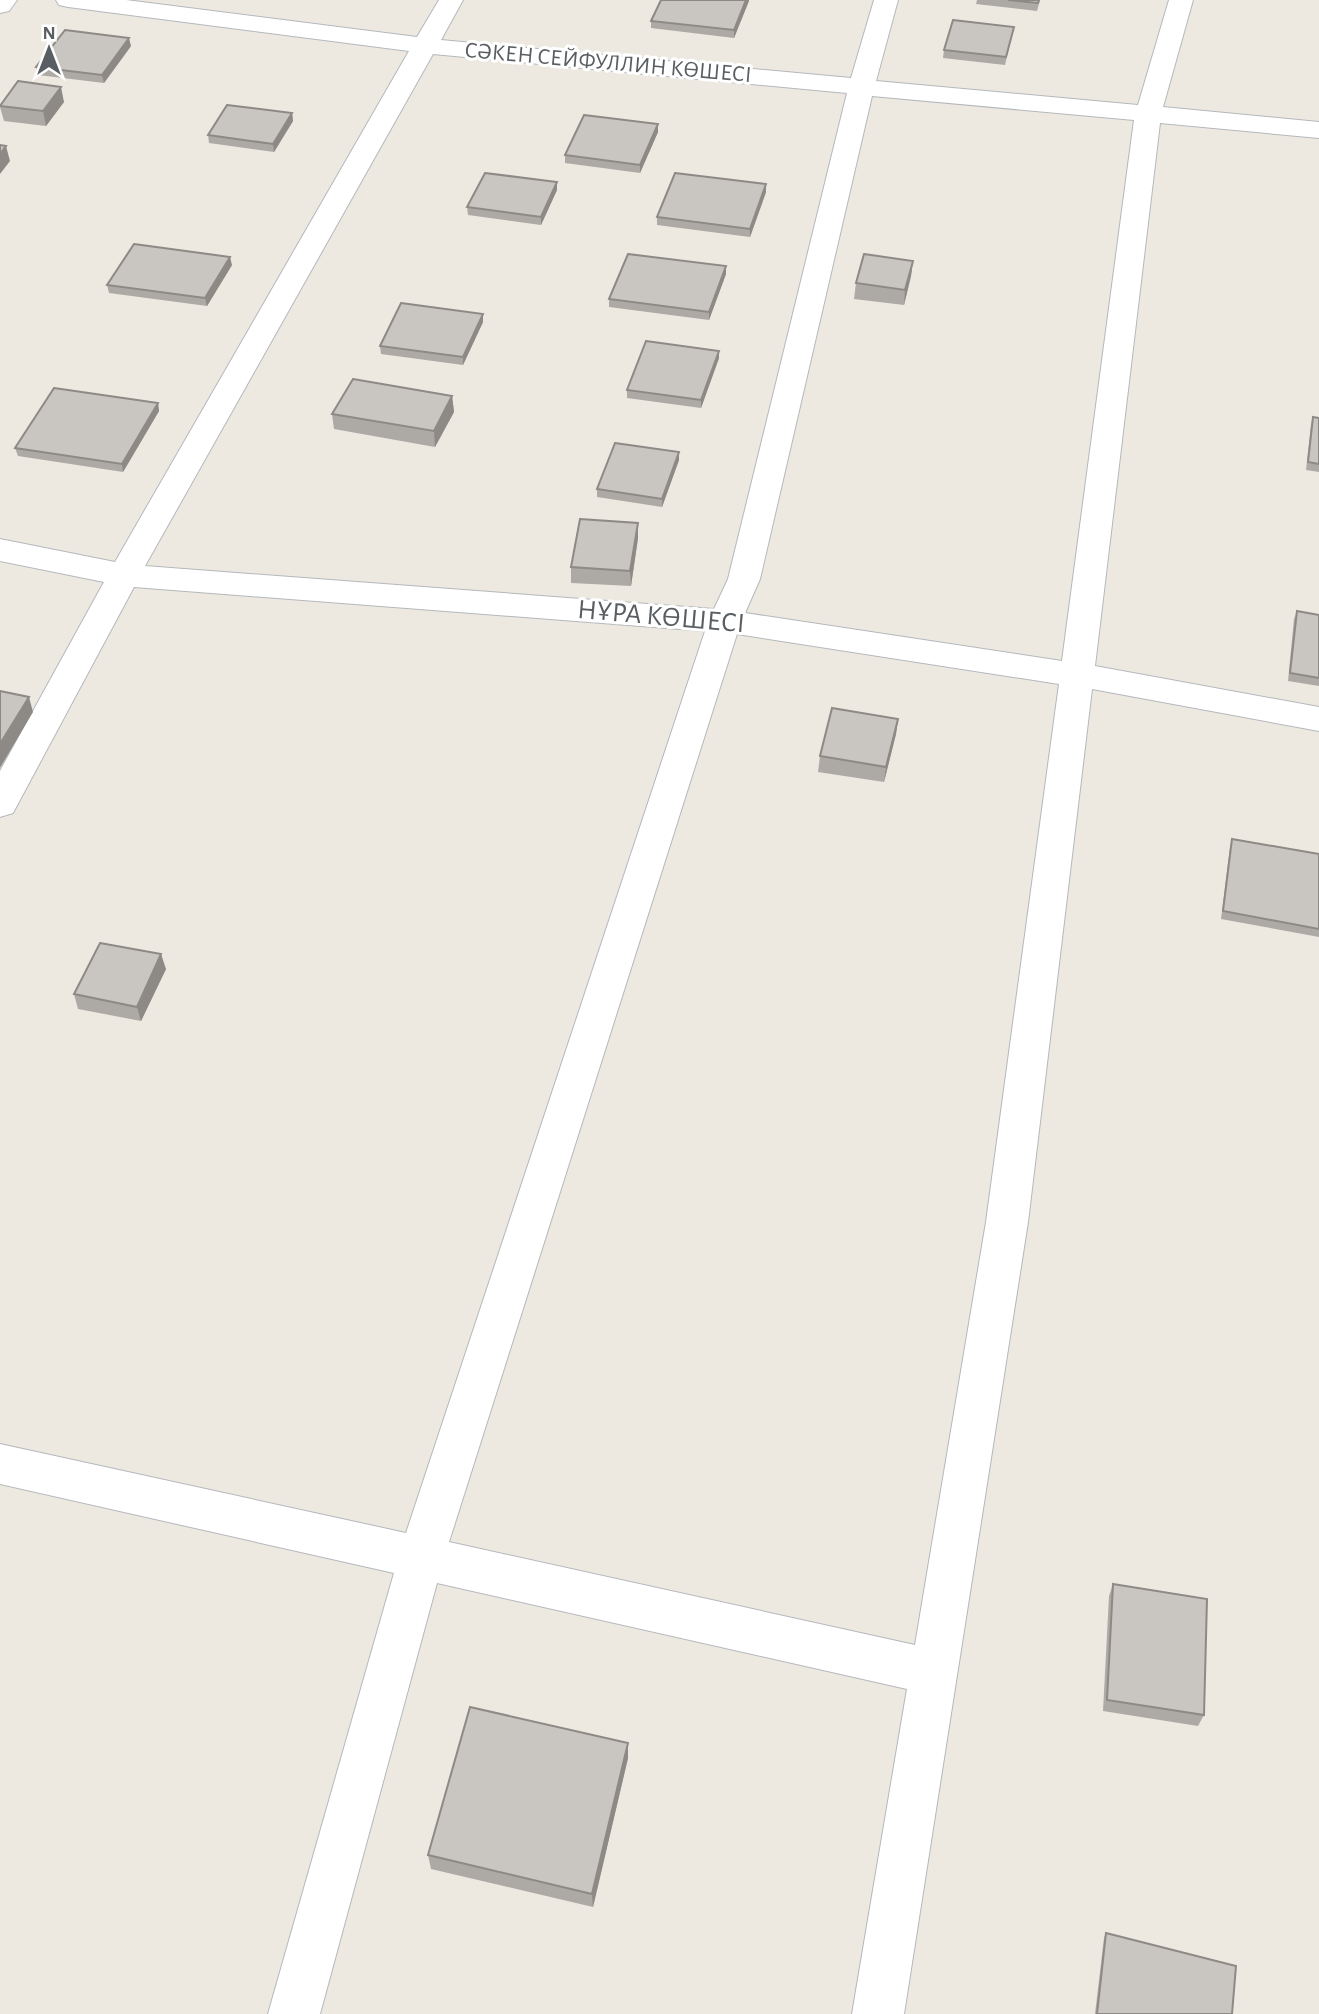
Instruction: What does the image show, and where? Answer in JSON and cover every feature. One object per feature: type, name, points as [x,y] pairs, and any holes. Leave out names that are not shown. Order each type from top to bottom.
[{"type":"street","points":[[0,6],[5,0]]},
{"type":"street","name":"СӘКЕН СЕЙФУЛЛИН КӨШЕСІ","points":[[68,0],[427,47],[862,85],[1319,130]]},
{"type":"street","points":[[0,804],[124,575],[427,47],[451,0]]},
{"type":"street","points":[[294,2014],[421,1558],[725,621],[744,579],[862,85],[886,0]]},
{"type":"street","points":[[878,2014],[1007,1222],[1148,115],[1181,0]]},
{"type":"street","name":"НҰРА КӨШЕСІ","points":[[0,550],[124,575],[725,621],[1078,676],[1319,719]]},
{"type":"street","points":[[0,1464],[934,1672]]},
{"type":"building","points":[[661,0],[746,0],[734,30],[651,21]]},
{"type":"building","points":[[1008,0],[1039,0],[1038,3]]},
{"type":"building","points":[[953,20],[1014,27],[1006,57],[944,50]]},
{"type":"building","points":[[65,30],[129,38],[102,75],[36,67]]},
{"type":"building","points":[[18,81],[61,87],[43,111],[0,106]]},
{"type":"building","points":[[227,105],[292,113],[273,144],[208,135]]},
{"type":"building","points":[[584,115],[658,124],[640,165],[565,155]]},
{"type":"building","points":[[485,173],[557,182],[541,217],[467,207]]},
{"type":"building","points":[[675,173],[766,184],[750,229],[657,217]]},
{"type":"building","points":[[134,244],[230,257],[205,298],[107,285]]},
{"type":"building","points":[[628,254],[726,266],[709,312],[609,299]]},
{"type":"building","points":[[864,254],[913,261],[905,290],[856,283]]},
{"type":"building","points":[[401,303],[483,314],[463,357],[380,346]]},
{"type":"building","points":[[646,341],[719,351],[701,400],[627,390]]},
{"type":"building","points":[[353,379],[452,396],[434,431],[332,414]]},
{"type":"building","points":[[54,388],[158,403],[122,464],[15,448]]},
{"type":"building","points":[[1313,417],[1319,418],[1319,464],[1308,462]]},
{"type":"building","points":[[615,443],[679,452],[662,499],[597,489]]},
{"type":"building","points":[[580,519],[638,523],[630,571],[571,567]]},
{"type":"building","points":[[1297,611],[1319,615],[1319,678],[1290,673]]},
{"type":"building","points":[[0,691],[29,697],[0,744]]},
{"type":"building","points":[[832,708],[898,719],[886,767],[820,756]]},
{"type":"building","points":[[1232,839],[1319,854],[1319,929],[1223,911]]},
{"type":"building","points":[[100,943],[161,954],[137,1007],[74,994]]},
{"type":"building","points":[[1113,1584],[1207,1599],[1204,1715],[1107,1700]]},
{"type":"building","points":[[470,1707],[628,1743],[592,1894],[428,1855]]},
{"type":"building","points":[[1106,1933],[1236,1966],[1232,2014],[1097,2014]]}]
